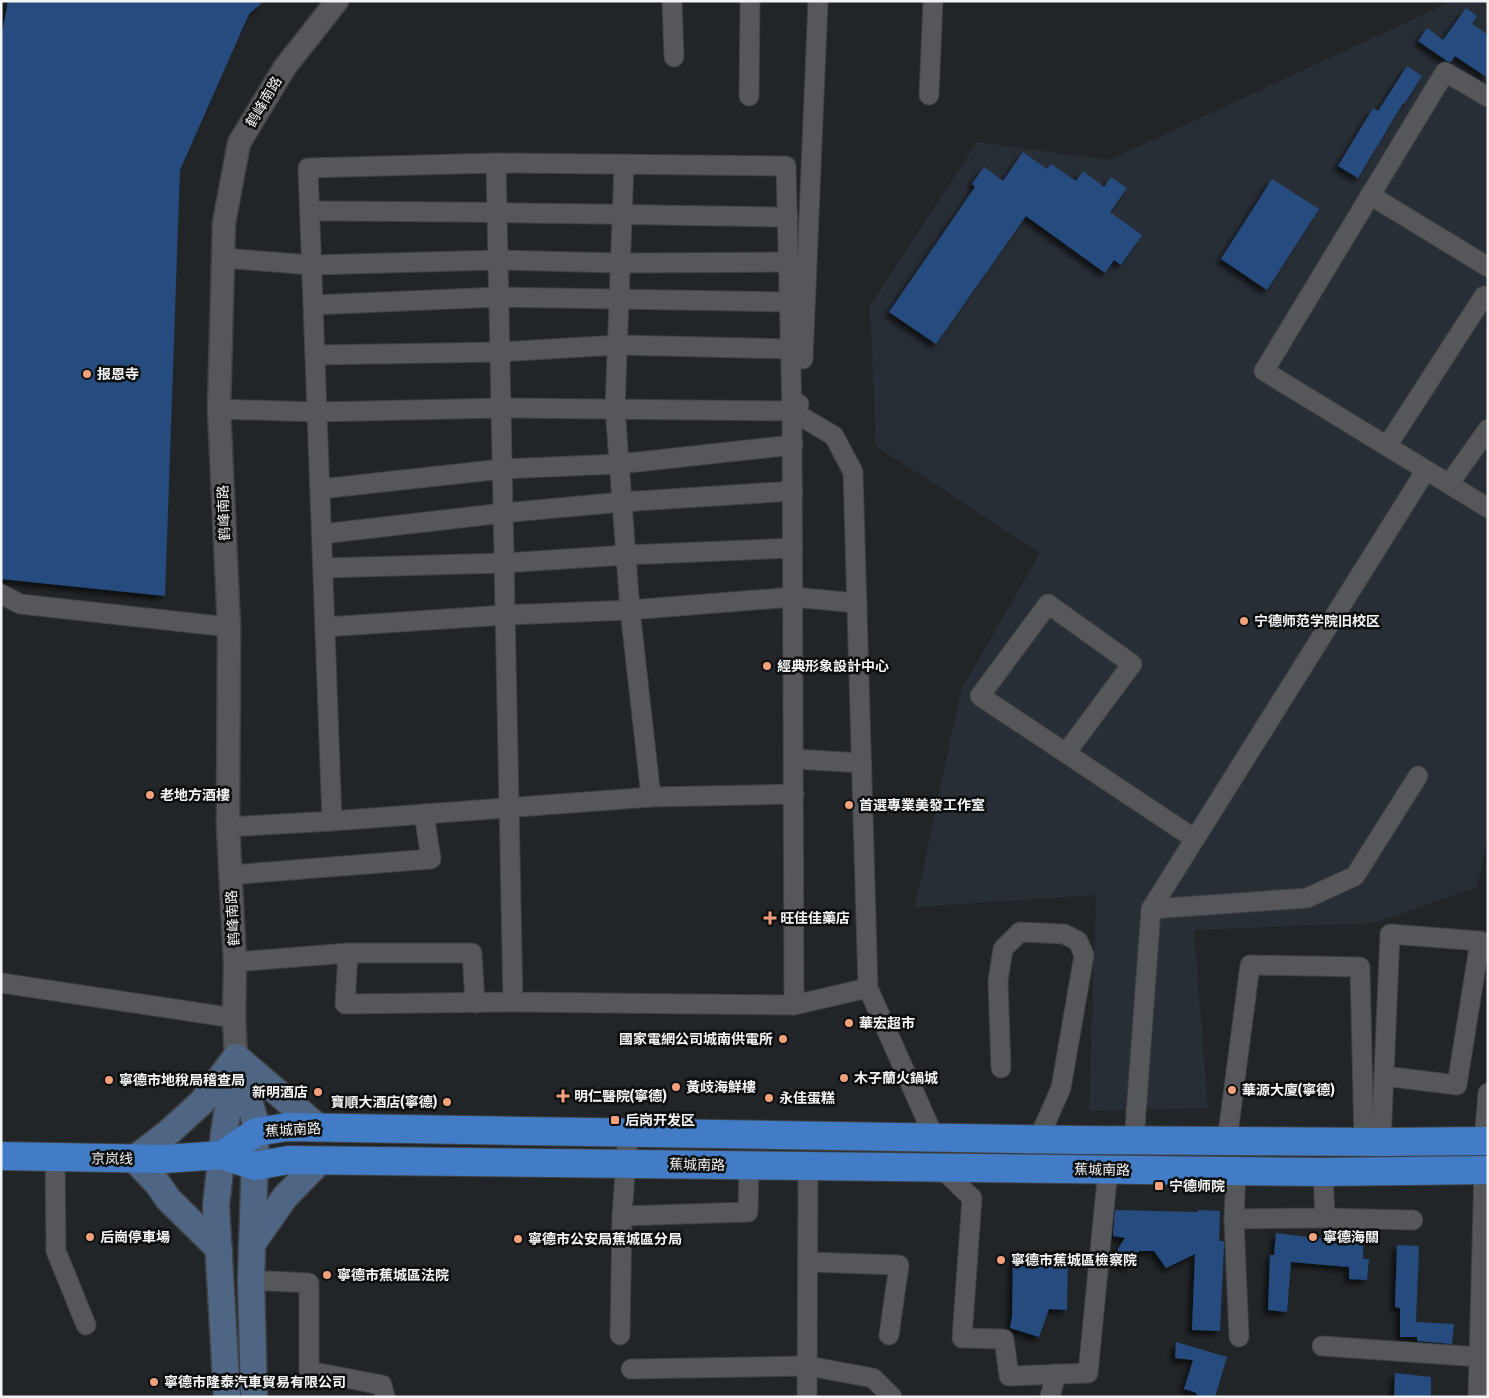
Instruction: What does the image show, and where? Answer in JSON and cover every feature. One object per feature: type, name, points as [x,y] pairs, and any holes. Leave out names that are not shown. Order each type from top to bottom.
[{"type":"highway","name":"蕉城南路","points":[[222,1155],[256,1132],[287,1127],[1038,1140],[1486,1141]]},
{"type":"highway","name":"蕉城南路","points":[[222,1155],[255,1166],[288,1160],[321,1160],[1323,1172],[1486,1170]]},
{"type":"highway","name":"京岚线","points":[[1,1156],[164,1159],[222,1155]]},
{"type":"main road","points":[[236,1057],[319,1128]]},
{"type":"main road","points":[[236,1057],[256,1124],[251,1280],[254,1397]]},
{"type":"main road","points":[[227,1397],[216,1206],[224,1133],[236,1057]]},
{"type":"main road","points":[[219,1249],[169,1200],[158,1183],[134,1159],[168,1133],[202,1102],[236,1057]]},
{"type":"main road","points":[[252,1245],[285,1197],[321,1160]]},
{"type":"street","name":"鹤峰南路","points":[[236,1057],[234,1018],[235,962],[228,827],[228,627],[220,409],[224,223],[239,143],[285,67],[337,1]]},
{"type":"street","points":[[672,1],[674,57]]},
{"type":"street","points":[[749,96],[750,1]]},
{"type":"street","points":[[792,411],[801,401],[818,1]]},
{"type":"street","points":[[929,95],[933,1]]},
{"type":"street","points":[[1488,98],[1445,72],[1264,371],[1488,508]]},
{"type":"street","points":[[496,163],[513,1002]]},
{"type":"street","points":[[332,821],[308,168],[496,163],[624,166],[786,166],[793,445],[794,1005]]},
{"type":"street","points":[[624,166],[615,408],[630,610],[651,797]]},
{"type":"street","points":[[1370,195],[1488,267]]},
{"type":"street","points":[[310,210],[497,211],[788,217]]},
{"type":"street","points":[[223,258],[312,264],[498,260],[620,263],[789,262]]},
{"type":"street","points":[[1387,446],[1484,296],[1488,299]]},
{"type":"street","points":[[313,305],[499,298],[790,302]]},
{"type":"street","points":[[315,355],[500,352],[618,345],[791,349]]},
{"type":"street","points":[[220,409],[317,412],[501,408],[792,411],[834,436],[853,472],[868,988],[934,1137]]},
{"type":"street","points":[[1449,484],[1488,429]]},
{"type":"street","points":[[320,489],[502,469],[619,464],[793,445]]},
{"type":"street","points":[[1134,1141],[1151,909],[1426,470]]},
{"type":"street","points":[[322,534],[503,513],[622,502],[793,491]]},
{"type":"street","points":[[323,568],[504,563],[626,555],[793,548]]},
{"type":"street","points":[[1,594],[20,604],[228,627]]},
{"type":"street","points":[[325,627],[505,615],[630,610],[793,597],[857,602]]},
{"type":"street","points":[[1066,753],[1132,664],[1048,604],[980,696],[1195,839]]},
{"type":"street","points":[[794,759],[862,763]]},
{"type":"street","points":[[1151,909],[1307,898],[1355,876],[1418,776]]},
{"type":"street","points":[[228,827],[651,797],[794,794]]},
{"type":"street","points":[[230,875],[431,859],[424,814]]},
{"type":"street","points":[[1001,1068],[998,981],[1003,949],[1020,932],[1064,934],[1078,941],[1084,955],[1061,1088],[1038,1140]]},
{"type":"street","points":[[1372,1142],[1384,1076],[1390,934],[1480,941],[1457,1085]]},
{"type":"street","points":[[348,953],[345,1004],[513,1002],[794,1005],[868,988]]},
{"type":"street","points":[[235,962],[348,953],[472,953],[475,1003]]},
{"type":"street","points":[[1228,1141],[1250,966],[1360,967],[1372,1142]]},
{"type":"street","points":[[1,983],[234,1018]]},
{"type":"street","points":[[1384,1076],[1457,1085],[1488,1091],[1486,1141]]},
{"type":"street","points":[[620,1335],[622,1216],[628,1132]]},
{"type":"street","points":[[56,1158],[56,1251],[86,1325]]},
{"type":"street","points":[[622,1216],[748,1212],[749,1165]]},
{"type":"street","points":[[808,1166],[808,1397]]},
{"type":"street","points":[[940,1167],[972,1198],[962,1338],[1004,1339],[1008,1376],[1088,1373],[1108,1169]]},
{"type":"street","points":[[1478,1397],[1486,1170]]},
{"type":"street","points":[[1236,1171],[1234,1219],[1239,1337]]},
{"type":"street","points":[[1323,1172],[1325,1218]]},
{"type":"street","points":[[1234,1219],[1325,1218],[1412,1220]]},
{"type":"street","points":[[808,1262],[899,1265],[889,1335]]},
{"type":"street","points":[[251,1280],[309,1283],[309,1371],[382,1385],[385,1397]]},
{"type":"street","points":[[1322,1346],[1480,1357]]},
{"type":"street","points":[[631,1369],[808,1366],[873,1378],[892,1397]]},
{"type":"street","points":[[1050,1397],[1056,1374]]},
{"type":"shaded area","name":"宁德师范学院旧校区","points":[[1453,1],[1488,1],[1488,836],[1477,887],[1375,923],[1194,930],[1208,1108],[1089,1111],[1096,895],[915,907],[961,690],[1040,553],[876,446],[870,306],[977,142],[1109,160]]},
{"type":"building","name":"报恩寺","points":[[8,1],[264,1],[249,14],[180,170],[165,596],[1,579],[1,39]]},
{"type":"building","points":[[1466,8],[1477,16],[1472,24],[1488,35],[1488,78],[1455,56],[1451,62],[1447,61],[1418,41],[1427,28],[1443,40]]},
{"type":"building","points":[[1407,66],[1422,76],[1403,103],[1358,178],[1338,166],[1373,108],[1378,111]]},
{"type":"building","points":[[1023,152],[1047,169],[1051,164],[1076,181],[1083,171],[1104,187],[1111,177],[1127,188],[1110,212],[1142,235],[1121,265],[1114,260],[1105,273],[1026,216],[936,344],[889,312],[975,187],[972,184],[984,167],[1003,181]]},
{"type":"building","points":[[1272,179],[1319,209],[1267,290],[1221,259]]},
{"type":"building","points":[[1115,1210],[1220,1211],[1219,1241],[1224,1241],[1224,1245],[1220,1331],[1192,1330],[1195,1254],[1166,1268],[1154,1251],[1139,1251],[1127,1268],[1112,1258],[1125,1238],[1113,1236]]},
{"type":"building","points":[[1276,1233],[1308,1237],[1363,1239],[1363,1259],[1369,1259],[1367,1280],[1349,1279],[1349,1267],[1291,1262],[1287,1312],[1268,1310],[1270,1255],[1274,1255]]},
{"type":"building","points":[[1397,1245],[1419,1246],[1416,1322],[1454,1324],[1452,1344],[1417,1341],[1417,1337],[1400,1337],[1400,1308],[1395,1307]]},
{"type":"building","points":[[1013,1255],[1068,1256],[1067,1310],[1049,1309],[1039,1337],[1010,1328],[1012,1317]]},
{"type":"building","points":[[1176,1342],[1227,1357],[1215,1397],[1196,1397],[1197,1393],[1184,1389],[1193,1360],[1175,1358]]},
{"type":"building","points":[[1395,1373],[1431,1377],[1431,1397],[1394,1397]]},
{"type":"place","name":"报恩寺","points":[[87,374]]},
{"type":"place","name":"宁德师范学院旧校区","points":[[1244,621]]},
{"type":"place","name":"經典形象設計中心","points":[[767,666]]},
{"type":"place","name":"老地方酒樓","points":[[150,795]]},
{"type":"place","name":"首選專業美發工作室","points":[[849,805]]},
{"type":"place","name":"旺佳佳藥店","points":[[770,918]]},
{"type":"place","name":"華宏超市","points":[[849,1023]]},
{"type":"place","name":"國家電網公司城南供電所","points":[[783,1039]]},
{"type":"place","name":"木子蘭火鍋城","points":[[844,1078]]},
{"type":"place","name":"寧德市地稅局稽查局","points":[[109,1080]]},
{"type":"place","name":"黃歧海鮮樓","points":[[676,1087]]},
{"type":"place","name":"華源大廈(寧德)","points":[[1232,1090]]},
{"type":"place","name":"新明酒店","points":[[318,1092]]},
{"type":"place","name":"明仁醫院(寧德)","points":[[563,1096]]},
{"type":"place","name":"永佳蛋糕","points":[[769,1098]]},
{"type":"place","name":"寶順大酒店(寧德)","points":[[447,1102]]},
{"type":"place","name":"后岗开发区","points":[[615,1120]]},
{"type":"place","name":"宁德师院","points":[[1159,1186]]},
{"type":"place","name":"后崗停車場","points":[[90,1237]]},
{"type":"place","name":"寧德海關","points":[[1313,1237]]},
{"type":"place","name":"寧德市公安局蕉城區分局","points":[[518,1239]]},
{"type":"place","name":"寧德市蕉城區檢察院","points":[[1001,1260]]},
{"type":"place","name":"寧德市蕉城區法院","points":[[327,1275]]},
{"type":"place","name":"寧德市隆泰汽車貿易有限公司","points":[[154,1382]]}]
